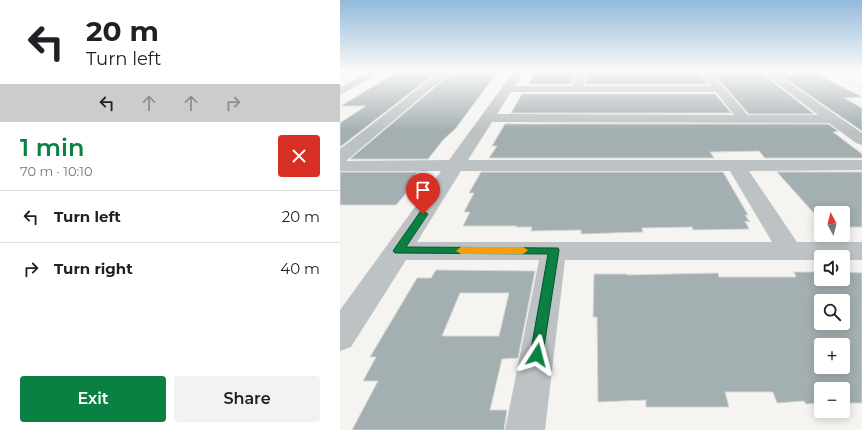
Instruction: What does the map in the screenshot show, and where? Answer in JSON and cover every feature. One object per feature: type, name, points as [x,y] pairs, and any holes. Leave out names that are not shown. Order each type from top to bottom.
[{"type":"street","points":[[340,157],[422,91]]},
{"type":"street","points":[[340,336],[506,91]]},
{"type":"street","points":[[722,91],[744,118]]},
{"type":"street","points":[[794,91],[862,140]]},
{"type":"street","points":[[488,118],[833,119]]},
{"type":"street","points":[[736,165],[790,251]]},
{"type":"street","points":[[340,166],[862,165]]},
{"type":"street","points":[[526,430],[554,250]]},
{"type":"street","points":[[398,251],[862,251]]},
{"type":"building","points":[[366,91],[412,91],[340,147],[340,123],[366,106],[341,106]]},
{"type":"building","points":[[430,91],[483,91],[456,128],[443,140],[428,159],[350,159]]},
{"type":"building","points":[[729,91],[784,91],[814,114],[749,114]]},
{"type":"building","points":[[803,91],[850,91],[862,97],[844,98],[862,108],[862,131]]},
{"type":"building","points":[[522,94],[715,94],[731,113],[511,113]]},
{"type":"building","points":[[505,124],[828,124],[838,131],[833,132],[862,154],[862,158],[765,158],[759,151],[710,152],[714,158],[489,158],[497,146],[492,146]]},
{"type":"building","points":[[340,172],[417,172],[409,183],[415,183],[396,205],[340,205]]},
{"type":"building","points":[[481,172],[723,172],[748,215],[745,215],[750,222],[745,221],[749,229],[693,230],[692,227],[642,228],[643,232],[581,234],[581,230],[531,231],[532,227],[463,226],[470,212],[464,212],[474,193],[469,193]]},
{"type":"building","points":[[777,172],[862,172],[862,227],[850,227],[850,206],[814,206],[814,213]]},
{"type":"building","points":[[436,270],[535,271],[518,358],[502,359],[490,410],[507,410],[504,430],[352,430],[378,381],[363,381],[376,357],[370,357],[417,278],[431,278]],"holes":[[[460,293],[509,293],[499,336],[442,336]]]},
{"type":"building","points":[[794,272],[814,272],[814,286],[850,286],[850,272],[862,273],[862,403],[850,403],[850,382],[814,382],[814,403],[806,404],[804,401],[777,403],[773,392],[725,392],[729,407],[646,407],[646,400],[598,402],[597,317],[593,317],[594,274],[627,275],[718,273],[719,277],[796,277]]},
{"type":"slow traffic","points":[[461,251],[523,250]]},
{"type":"route","points":[[423,214],[398,251],[554,250],[537,355]]}]
